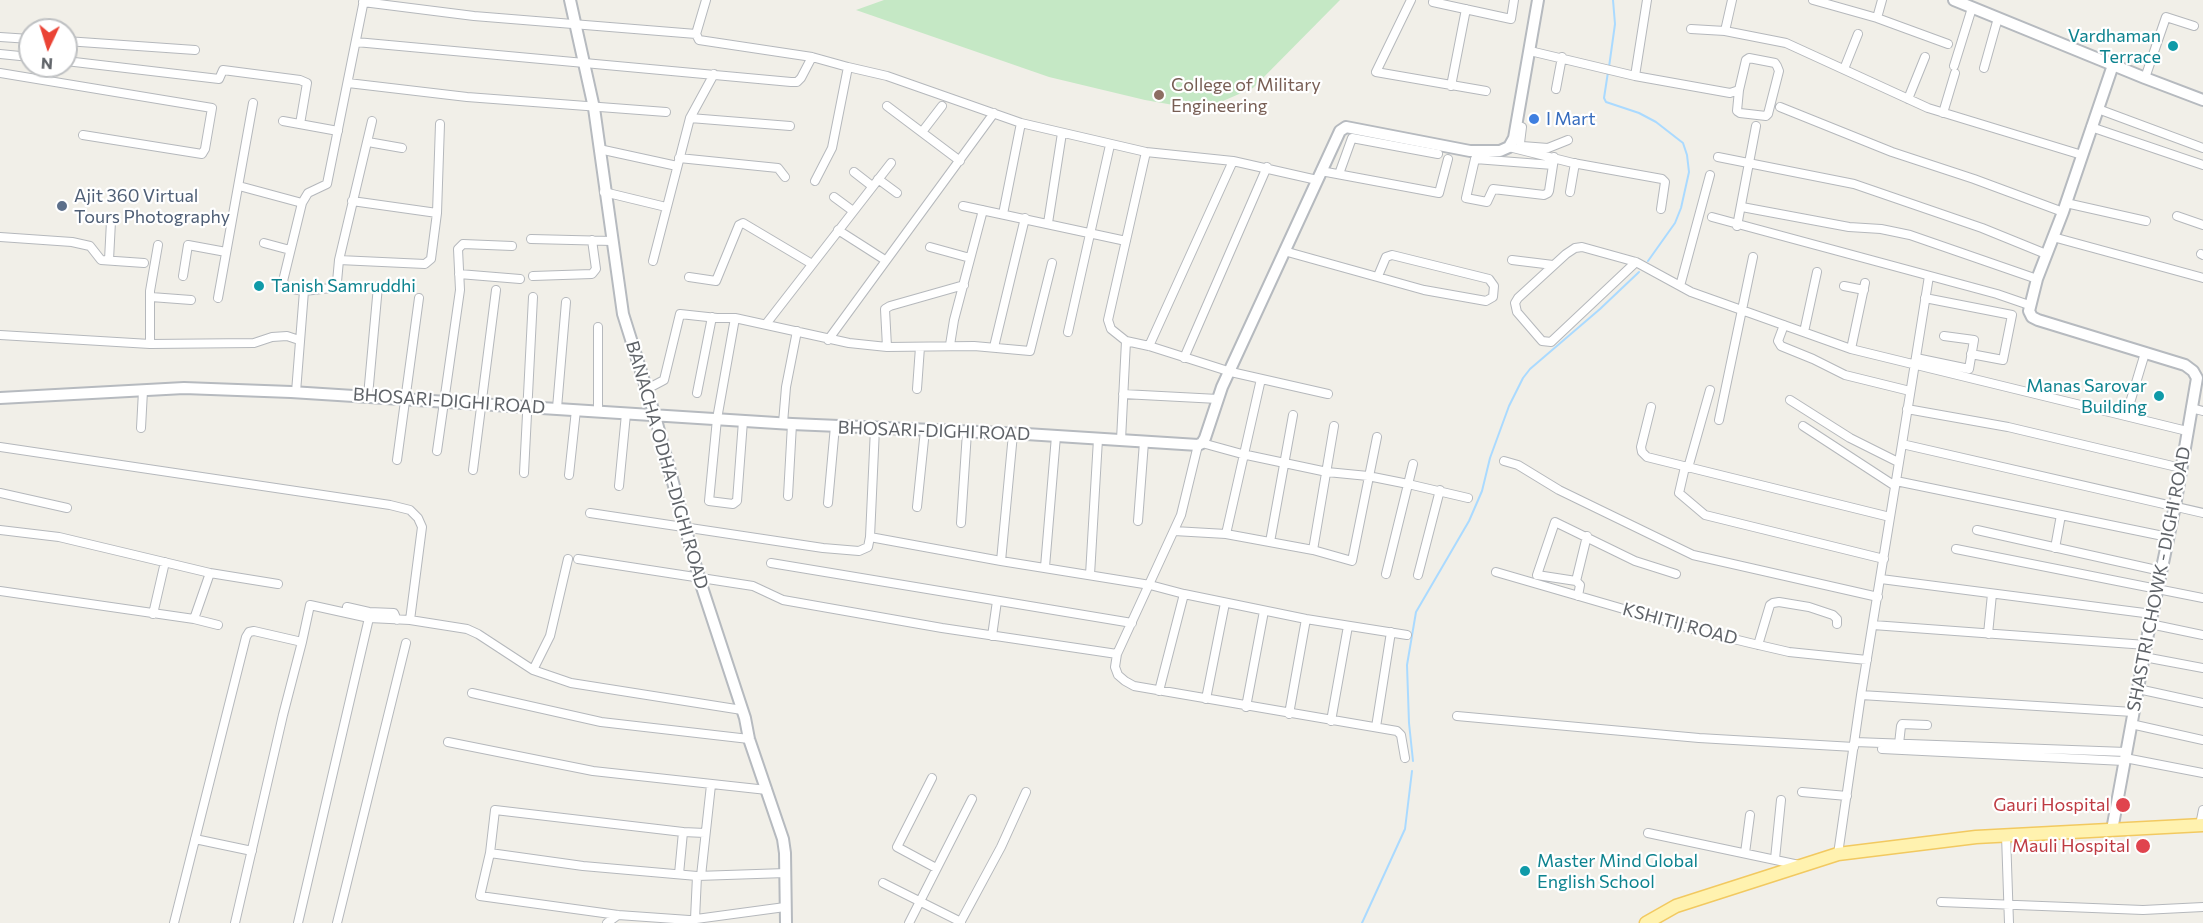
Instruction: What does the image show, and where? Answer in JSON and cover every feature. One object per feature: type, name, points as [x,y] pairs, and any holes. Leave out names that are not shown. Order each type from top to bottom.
[{"type":"main road","points":[[1646,923],[1676,906],[1838,854],[2006,835],[2202,825]]},
{"type":"street","name":"BANACHA ODHA-DIGHI ROAD","points":[[570,0],[594,108],[604,192],[623,314],[655,416],[699,578],[783,839],[786,923]]},
{"type":"street","points":[[706,0],[696,34],[697,39],[702,41],[812,57],[887,76],[1021,123],[1110,145],[1146,152],[1233,161],[1319,175],[1339,174],[1439,193],[1448,159]]},
{"type":"street","points":[[1411,0],[1376,72],[1486,92]]},
{"type":"street","points":[[1433,2],[1511,19],[1514,0]]},
{"type":"street","points":[[1635,76],[1647,0]]},
{"type":"street","points":[[1725,31],[1732,0]]},
{"type":"street","points":[[1813,0],[1877,18],[1948,44]]},
{"type":"street","points":[[1877,18],[1882,0]]},
{"type":"street","points":[[1954,0],[2203,100]]},
{"type":"street","points":[[372,122],[352,201],[335,286],[304,291],[287,288],[284,285],[290,250],[302,203],[308,193],[327,184],[364,1],[474,16],[696,34]]},
{"type":"street","points":[[1405,758],[1399,732],[1134,686],[1118,675],[1115,667],[1117,654],[1181,515],[1200,444],[1218,399],[1340,131],[1346,127],[1470,151],[1500,151],[1509,147],[1514,138],[1530,51],[1535,1]]},
{"type":"street","points":[[1943,113],[1972,8]]},
{"type":"street","points":[[1451,86],[1466,9]]},
{"type":"street","points":[[2145,78],[2166,17],[2194,26]]},
{"type":"street","points":[[1984,68],[1998,18]]},
{"type":"street","points":[[1691,29],[1725,31],[1785,43],[1943,113],[2082,155]]},
{"type":"street","points":[[1844,69],[1858,34]]},
{"type":"street","points":[[0,37],[18,38]]},
{"type":"street","points":[[78,42],[195,50]]},
{"type":"street","points":[[356,42],[797,82],[812,57]]},
{"type":"street","points":[[1530,51],[1635,76],[1730,93],[1739,90]]},
{"type":"street","points":[[0,54],[18,56]]},
{"type":"street","points":[[1556,89],[1562,57]]},
{"type":"street","points":[[1908,99],[1925,57]]},
{"type":"street","points":[[1749,58],[1775,63],[1779,71],[1766,116],[1737,111],[1739,90],[1746,60],[1749,58]]},
{"type":"street","points":[[78,62],[219,79],[223,70],[300,80],[307,83],[300,124]]},
{"type":"street","points":[[1712,218],[1997,294],[2029,305],[2114,65]]},
{"type":"street","points":[[815,181],[831,148],[848,67]]},
{"type":"street","points":[[0,73],[212,108],[206,149],[202,154],[83,135]]},
{"type":"street","points":[[653,261],[690,118],[714,74]]},
{"type":"street","points":[[348,83],[467,97],[666,112]]},
{"type":"street","points":[[218,297],[253,103]]},
{"type":"street","points":[[887,106],[960,161]]},
{"type":"street","points":[[922,132],[942,106]]},
{"type":"street","points":[[1780,107],[1892,152],[2064,207],[2145,221]]},
{"type":"street","points":[[2098,109],[2203,148]]},
{"type":"street","points":[[828,340],[994,113]]},
{"type":"street","points":[[690,118],[790,126]]},
{"type":"street","points":[[283,121],[338,131]]},
{"type":"street","points":[[1003,213],[1021,123]]},
{"type":"street","points":[[339,260],[425,264],[429,262],[436,213],[440,124]]},
{"type":"street","points":[[1516,125],[1522,127],[1520,144],[1522,146],[1548,148],[1568,140]]},
{"type":"street","points":[[1737,226],[1756,126]]},
{"type":"street","points":[[2091,127],[2203,165]]},
{"type":"street","points":[[1048,223],[1062,133]]},
{"type":"street","points":[[1339,174],[1352,138],[1438,154]]},
{"type":"street","points":[[368,142],[402,148]]},
{"type":"street","points":[[1068,332],[1110,145]]},
{"type":"street","points":[[1509,147],[1554,161]]},
{"type":"street","points":[[599,148],[678,162],[778,168],[785,177]]},
{"type":"street","points":[[1146,152],[1108,320],[1111,329],[1125,341],[1149,346],[1231,372],[1328,394]]},
{"type":"street","points":[[1718,157],[1854,184],[1982,228],[2046,254]]},
{"type":"street","points":[[1554,161],[1548,193],[1544,195],[1493,189],[1487,202],[1466,198],[1475,159],[1554,161],[1662,179],[1665,182],[1661,208]]},
{"type":"street","points":[[1149,346],[1233,161]]},
{"type":"street","points":[[766,324],[891,163]]},
{"type":"street","points":[[1569,192],[1575,163]]},
{"type":"street","points":[[1185,358],[1267,167]]},
{"type":"street","points":[[854,172],[872,186]]},
{"type":"street","points":[[1680,286],[1710,175]]},
{"type":"street","points":[[878,179],[897,193]]},
{"type":"street","points":[[239,186],[302,203]]},
{"type":"street","points":[[604,192],[666,207]]},
{"type":"street","points":[[834,197],[853,211]]},
{"type":"street","points":[[352,201],[436,213]]},
{"type":"street","points":[[963,206],[1126,241]]},
{"type":"street","points":[[1742,207],[1849,227],[1881,229],[1911,235],[2037,279]]},
{"type":"street","points":[[950,345],[982,210]]},
{"type":"street","points":[[2177,216],[2203,225]]},
{"type":"street","points":[[994,347],[1025,218]]},
{"type":"street","points":[[109,260],[111,221]]},
{"type":"street","points":[[689,277],[716,281],[739,225],[743,223],[812,264]]},
{"type":"street","points":[[838,230],[885,260]]},
{"type":"street","points":[[0,237],[72,242],[90,246],[101,260],[144,263]]},
{"type":"street","points":[[2053,237],[2203,278]]},
{"type":"street","points":[[531,238],[612,241]]},
{"type":"street","points":[[532,276],[592,274],[596,269],[592,240]]},
{"type":"street","points":[[264,243],[290,250]]},
{"type":"street","points":[[437,451],[460,290],[458,249],[463,244],[512,246]]},
{"type":"street","points":[[150,344],[150,291],[158,245]]},
{"type":"street","points":[[183,276],[188,245],[226,252]]},
{"type":"street","points":[[930,247],[970,258]]},
{"type":"street","points":[[1636,262],[1551,342],[1542,341],[1516,312],[1515,303],[1518,298],[1566,254],[1575,248],[1582,247],[1636,262],[1680,286],[1851,349],[1969,369],[1974,340],[1944,336]]},
{"type":"street","points":[[1284,251],[1424,290],[1486,301],[1493,297],[1494,286],[1489,279],[1392,255],[1386,257],[1378,276]]},
{"type":"street","points":[[1719,420],[1753,257]]},
{"type":"street","points":[[1512,260],[1553,266]]},
{"type":"street","points":[[647,389],[664,380],[680,314],[735,318],[828,340],[887,347],[950,345],[1030,351],[1052,263]]},
{"type":"street","points":[[1804,332],[1817,272]]},
{"type":"street","points":[[459,274],[520,279]]},
{"type":"street","points":[[1838,854],[1861,695],[1929,276]]},
{"type":"street","points":[[887,347],[885,309],[964,285]]},
{"type":"street","points":[[368,396],[378,286]]},
{"type":"street","points":[[1844,286],[1865,287],[1851,349]]},
{"type":"street","points":[[473,470],[496,290]]},
{"type":"street","points":[[296,392],[304,291]]},
{"type":"street","points":[[151,297],[192,300]]},
{"type":"street","points":[[524,473],[533,297]]},
{"type":"street","points":[[397,460],[419,298]]},
{"type":"street","points":[[1925,298],[2012,315],[2003,360],[1971,354]]},
{"type":"street","points":[[557,408],[566,303]]},
{"type":"street","name":"SHASTRI CHOWK - DIGHI ROAD","points":[[2029,305],[2032,317],[2038,320],[2185,366],[2193,371],[2197,378],[2175,506],[2160,571],[2112,830]]},
{"type":"street","points":[[697,393],[712,317]]},
{"type":"street","points":[[735,318],[717,419],[708,499],[711,502],[733,504],[736,501],[743,421]]},
{"type":"street","points":[[1784,325],[1778,341],[1780,346],[1845,375],[1910,391]]},
{"type":"street","points":[[598,327],[598,411]]},
{"type":"street","points":[[788,496],[786,387],[797,331]]},
{"type":"street","points":[[0,335],[150,344],[254,343],[272,337],[287,336],[299,340]]},
{"type":"street","points":[[1121,440],[1125,341]]},
{"type":"street","points":[[917,389],[920,347]]},
{"type":"street","points":[[2126,416],[2145,353]]},
{"type":"street","points":[[1915,361],[2187,430]]},
{"type":"street","points":[[1226,534],[1242,454],[1261,379]]},
{"type":"street","name":"BHOSARI-DIGHI ROAD","points":[[0,398],[184,388],[296,392],[787,424],[1200,444]]},
{"type":"street","points":[[1710,390],[1678,493],[1705,515],[1884,559]]},
{"type":"street","points":[[141,428],[143,391]]},
{"type":"street","points":[[1123,394],[1218,399]]},
{"type":"street","points":[[1790,400],[1850,438],[1898,462]]},
{"type":"street","points":[[1652,407],[1641,447],[1647,457],[1890,517]]},
{"type":"street","points":[[2191,408],[2203,411]]},
{"type":"street","points":[[1907,409],[2008,427],[2181,468]]},
{"type":"street","points":[[569,475],[576,410]]},
{"type":"street","points":[[619,486],[626,414]]},
{"type":"street","points":[[1270,542],[1293,415]]},
{"type":"street","points":[[828,503],[835,426]]},
{"type":"street","points":[[1312,550],[1328,472],[1334,426]]},
{"type":"street","points":[[1803,426],[1895,484],[2168,537]]},
{"type":"street","points":[[590,513],[823,549],[859,551],[868,547],[870,537],[875,428]]},
{"type":"street","points":[[916,507],[925,430]]},
{"type":"street","points":[[961,523],[967,432]]},
{"type":"street","points":[[1001,561],[1013,434]]},
{"type":"street","points":[[1045,567],[1056,436]]},
{"type":"street","points":[[1174,531],[1226,534],[1312,550],[1352,561],[1377,437]]},
{"type":"street","points":[[1090,575],[1098,439]]},
{"type":"street","points":[[1138,521],[1144,442]]},
{"type":"street","points":[[1200,444],[1328,472],[1368,476],[1440,490],[1468,498]]},
{"type":"street","points":[[1902,444],[2203,513]]},
{"type":"street","points":[[0,447],[304,491],[410,510],[422,526],[411,620]]},
{"type":"street","points":[[1503,461],[1518,465],[1559,490],[1693,555],[1878,597]]},
{"type":"street","points":[[1386,574],[1413,464]]},
{"type":"street","points":[[1418,575],[1440,490]]},
{"type":"street","points":[[0,493],[67,508]]},
{"type":"street","points":[[2055,548],[2061,515]]},
{"type":"street","points":[[1578,596],[1580,585],[1576,581],[1537,575],[1555,522],[1635,561],[1676,574]]},
{"type":"street","points":[[0,530],[59,537],[210,573],[278,584]]},
{"type":"street","points":[[1977,530],[2160,571]]},
{"type":"street","points":[[1576,581],[1587,536]]},
{"type":"street","points":[[870,537],[1150,585],[1264,611],[1407,635]]},
{"type":"street","points":[[1956,549],[2203,598]]},
{"type":"street","points":[[533,670],[550,636],[568,559]]},
{"type":"street","points":[[578,559],[753,586],[783,600],[992,636],[1117,654]]},
{"type":"street","points":[[153,614],[165,562]]},
{"type":"street","points":[[771,563],[1132,623]]},
{"type":"street","name":"KSHITIJ ROAD","points":[[1496,572],[1689,628],[1758,645],[1789,652],[1867,660]]},
{"type":"street","points":[[194,619],[210,573]]},
{"type":"street","points":[[1881,579],[2151,619],[2203,635]]},
{"type":"street","points":[[0,591],[194,619],[218,625]]},
{"type":"street","points":[[1159,691],[1184,594]]},
{"type":"street","points":[[1988,634],[1992,594]]},
{"type":"street","points":[[992,636],[997,601]]},
{"type":"street","points":[[1206,699],[1225,603]]},
{"type":"street","points":[[1758,645],[1770,605],[1773,603],[1809,607],[1833,615],[1837,619],[1837,624]]},
{"type":"street","points":[[235,923],[310,604],[369,618],[411,620],[467,629],[533,670],[571,683],[742,710]]},
{"type":"street","points":[[348,607],[394,614],[397,620]]},
{"type":"street","points":[[1246,707],[1264,611]]},
{"type":"street","points":[[298,923],[369,618]]},
{"type":"street","points":[[1288,714],[1306,619]]},
{"type":"street","points":[[1873,625],[2146,645]]},
{"type":"street","points":[[1331,721],[1348,626]]},
{"type":"street","points":[[174,923],[249,632],[254,631],[302,642]]},
{"type":"street","points":[[1376,727],[1391,632]]},
{"type":"street","points":[[337,923],[406,643]]},
{"type":"street","points":[[2144,657],[2203,668]]},
{"type":"street","points":[[2138,689],[2203,703]]},
{"type":"street","points":[[472,693],[601,722],[749,739]]},
{"type":"street","points":[[1861,695],[2133,712]]},
{"type":"street","points":[[1457,716],[1699,738],[1899,744],[2125,757],[2203,773]]},
{"type":"street","points":[[1899,744],[1902,724],[1927,725]]},
{"type":"street","points":[[2131,724],[2203,740]]},
{"type":"street","points":[[448,742],[593,771],[767,790]]},
{"type":"street","points":[[1882,750],[2125,757]]},
{"type":"street","points":[[932,778],[897,847],[936,868]]},
{"type":"street","points":[[694,919],[711,785]]},
{"type":"street","points":[[883,883],[961,923],[1002,847],[1026,792]]},
{"type":"street","points":[[1802,792],[1847,796]]},
{"type":"street","points":[[909,923],[972,799]]},
{"type":"street","points":[[1775,859],[1781,800]]},
{"type":"street","points":[[705,833],[495,810],[490,853],[480,896],[618,915],[694,919],[785,907]]},
{"type":"street","points":[[2202,825],[2203,810]]},
{"type":"street","points":[[1745,853],[1750,815]]},
{"type":"street","points":[[679,874],[683,832]]},
{"type":"street","points":[[1648,833],[1800,865]]},
{"type":"street","points":[[2006,835],[2009,923]]},
{"type":"street","points":[[195,839],[252,851]]},
{"type":"street","points":[[490,853],[583,866],[699,876],[786,873]]},
{"type":"street","points":[[1941,902],[2143,910],[2203,907]]},
{"type":"street","points":[[608,923],[618,915]]},
{"type":"green space","points":[[884,0],[1340,0],[1253,88],[1202,110],[1145,100],[1049,77],[856,10]]},
{"type":"waterway","points":[[1609,67],[1615,24],[1613,0]]},
{"type":"waterway","points":[[1608,72],[1604,98],[1606,102],[1639,113],[1656,122],[1683,143],[1687,155],[1689,172],[1681,208],[1675,223],[1648,261]]},
{"type":"waterway","points":[[1413,761],[1407,665],[1416,612],[1469,521],[1482,491],[1490,458],[1509,406],[1530,369],[1639,272]]},
{"type":"waterway","points":[[1362,923],[1405,829],[1412,771]]},
{"type":"place","name":"Vardhaman Terrace","points":[[2173,46]]},
{"type":"place","name":"College of Military Engineering","points":[[1159,95]]},
{"type":"place","name":"I Mart","points":[[1534,119]]},
{"type":"place","name":"Ajit 360 Virtual Tours Photography","points":[[62,206]]},
{"type":"place","name":"Tanish Samruddhi","points":[[259,286]]},
{"type":"place","name":"Manas Sarovar Building","points":[[2159,396]]},
{"type":"place","name":"Gauri Hospital","points":[[2123,805]]},
{"type":"place","name":"Mauli Hospital","points":[[2143,846]]},
{"type":"place","name":"Master Mind Global English School","points":[[1525,871]]}]
